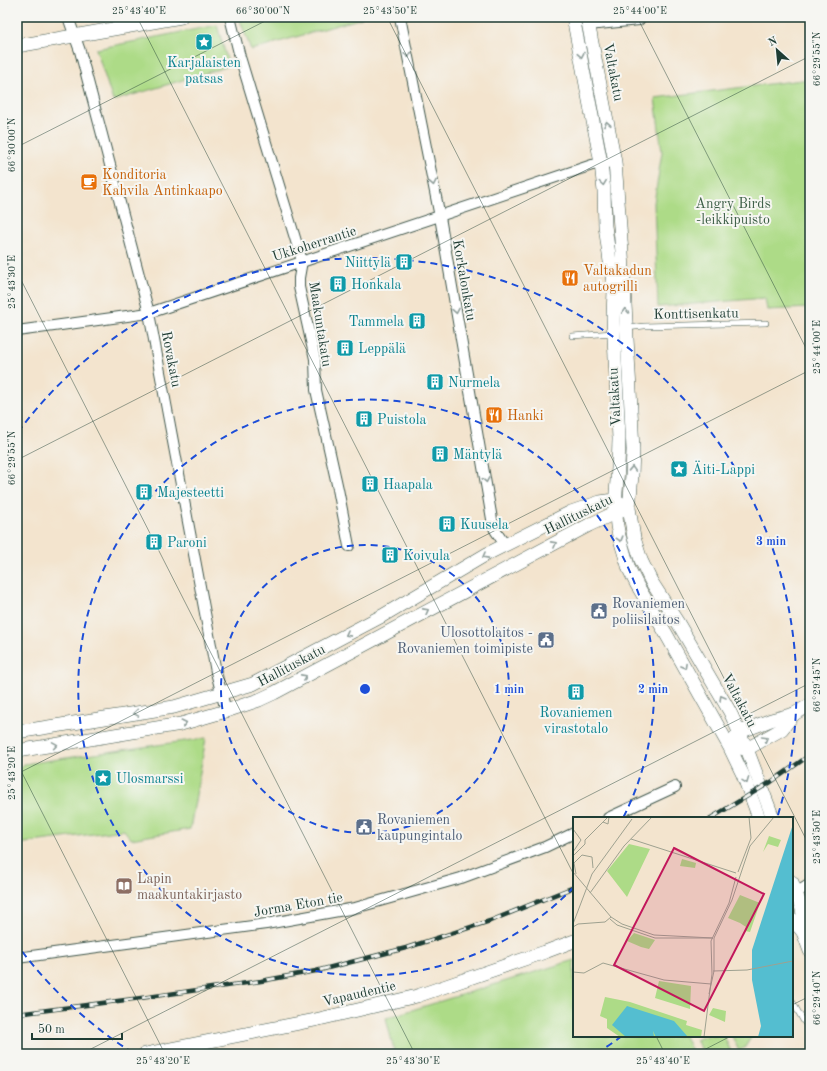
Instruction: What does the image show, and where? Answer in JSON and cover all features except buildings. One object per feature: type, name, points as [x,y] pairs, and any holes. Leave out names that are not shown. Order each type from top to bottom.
[{"type":"street","name":"Rovakatu","points":[[68,17],[80,51],[149,313],[216,672],[226,711]]},
{"type":"street","points":[[17,46],[182,17]]},
{"type":"street","name":"Maakuntakatu","points":[[230,17],[240,57],[302,262],[299,287],[315,358],[316,390],[337,481],[349,546]]},
{"type":"street","name":"Korkalonkatu","points":[[400,17],[440,217],[493,525],[505,545]]},
{"type":"street","name":"Valtakatu","points":[[573,17],[601,163],[604,191],[605,226],[614,290],[613,317],[619,439],[615,506],[619,536],[634,580],[729,746],[743,775],[759,817]]},
{"type":"street","points":[[588,21],[639,20]]},
{"type":"street","name":"Valtakatu","points":[[588,21],[614,162],[622,253],[633,450],[629,508],[635,543],[646,571],[690,643],[740,732],[772,817]]},
{"type":"street","name":"Ukkoherrantie","points":[[17,331],[149,313],[601,163],[614,162]]},
{"type":"street","name":"Hallituskatu","points":[[17,732],[174,706],[253,684],[382,616],[487,554],[571,512],[600,502],[629,508]]},
{"type":"street","name":"Hallituskatu","points":[[17,751],[180,724],[259,700],[529,557],[589,524],[615,506]]},
{"type":"street","points":[[505,545],[529,557]]},
{"type":"street","points":[[363,626],[380,636],[382,616]]},
{"type":"street","points":[[794,714],[782,730],[747,749],[729,746],[740,732],[771,720],[794,714],[810,705]]},
{"type":"street","points":[[610,817],[675,787]]},
{"type":"street","name":"Jorma Eton tie","points":[[17,958],[266,924],[355,908],[461,878],[545,847],[573,833]]},
{"type":"street","points":[[803,932],[804,921],[802,909],[794,888],[810,884]]},
{"type":"street","points":[[793,920],[803,932],[810,951]]},
{"type":"street","name":"Vapaudentie","points":[[145,1054],[182,1050],[417,996],[545,952],[573,940]]},
{"type":"lane","name":"Konttisenkatu","points":[[626,328],[644,326],[766,323]]},
{"type":"lane","points":[[572,336],[614,333]]},
{"type":"lane","points":[[793,1003],[804,1022],[810,1028]]},
{"type":"green space","points":[[255,17],[362,18],[251,50],[240,20]]},
{"type":"green space","points":[[217,25],[229,66],[113,101],[96,49]]},
{"type":"green space","name":"Angry Birds -leikkipuisto","points":[[810,79],[810,308],[767,310],[765,298],[658,307],[654,203],[662,152],[655,98]]},
{"type":"green space","points":[[206,738],[190,829],[131,839],[124,830],[17,844],[17,770],[24,764]]},
{"type":"green space","points":[[573,960],[573,1037],[685,1037],[693,1054],[395,1054],[386,1018]]},
{"type":"green space","points":[[703,1037],[724,1037],[732,1054],[704,1054],[696,1040]]},
{"type":"green space","points":[[732,1037],[751,1037],[745,1047],[739,1051]]},
{"type":"railway","points":[[713,817],[771,782],[810,755]]},
{"type":"railway","points":[[17,1014],[261,981],[316,971],[406,948],[490,921],[573,887]]},
{"type":"place","name":"Karjalaisten patsas","points":[[204,42]]},
{"type":"place","name":"Konditoria Kahvila Antinkaapo","points":[[89,182]]},
{"type":"place","name":"Niittylä","points":[[404,262]]},
{"type":"place","name":"Valtakadun autogrilli","points":[[570,278]]},
{"type":"place","name":"Honkala","points":[[338,284]]},
{"type":"place","name":"Tammela","points":[[417,321]]},
{"type":"place","name":"Leppälä","points":[[345,348]]},
{"type":"place","name":"Nurmela","points":[[435,382]]},
{"type":"place","name":"Hanki","points":[[494,415]]},
{"type":"place","name":"Puistola","points":[[364,419]]},
{"type":"place","name":"Mäntylä","points":[[440,454]]},
{"type":"place","name":"Äiti-Lappi","points":[[679,469]]},
{"type":"place","name":"Haapala","points":[[370,484]]},
{"type":"place","name":"Majesteetti","points":[[144,492]]},
{"type":"place","name":"Kuusela","points":[[447,524]]},
{"type":"place","name":"Paroni","points":[[154,542]]},
{"type":"place","name":"Koivula","points":[[390,555]]},
{"type":"place","name":"Rovaniemen poliisilaitos","points":[[599,611]]},
{"type":"place","name":"Ulosottolaitos - Rovaniemen toimipiste","points":[[546,640]]},
{"type":"place","name":"Rovaniemen virastotalo","points":[[576,692]]},
{"type":"place","name":"Ulosmarssi","points":[[103,778]]},
{"type":"place","name":"Rovaniemen kaupungintalo","points":[[364,827]]},
{"type":"place","name":"Lapin maakuntakirjasto","points":[[124,886]]}]
